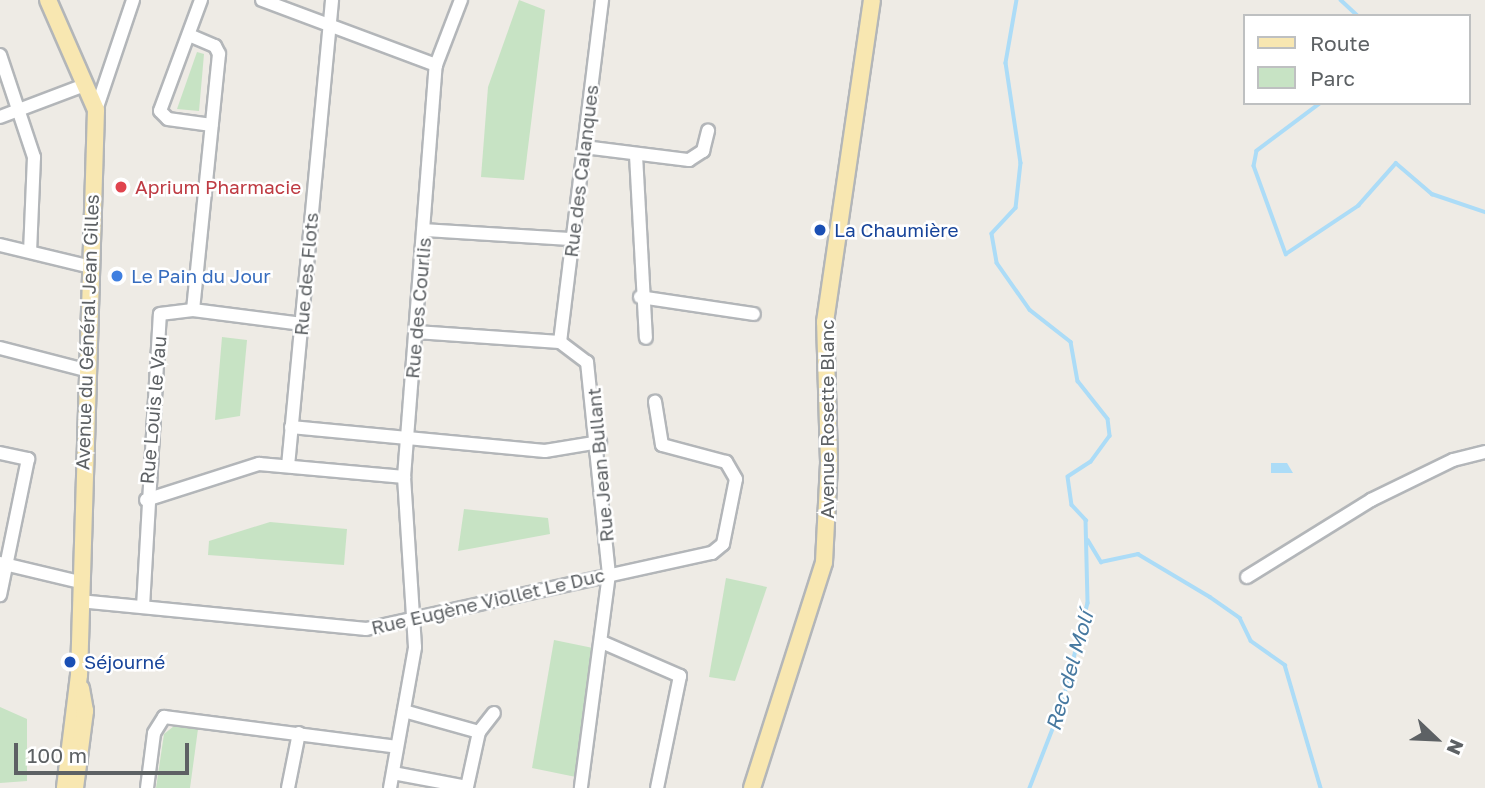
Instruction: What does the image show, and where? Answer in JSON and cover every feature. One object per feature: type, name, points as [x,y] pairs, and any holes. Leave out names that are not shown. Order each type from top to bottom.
[{"type":"main road","points":[[48,0],[82,86],[96,110]]},
{"type":"main road","name":"Avenue Rosette Blanc","points":[[752,788],[824,562],[829,462],[825,322],[872,0]]},
{"type":"main road","name":"Avenue du Général Jean Gilles","points":[[65,788],[79,675],[87,266],[96,110]]},
{"type":"main road","name":"Avenue du Général Jean Gilles","points":[[75,788],[85,711],[79,675]]},
{"type":"street","points":[[96,110],[133,0]]},
{"type":"street","points":[[201,0],[161,116],[212,125]]},
{"type":"street","points":[[261,0],[436,65]]},
{"type":"street","name":"Rue des Flots","points":[[288,466],[327,24],[332,0]]},
{"type":"street","name":"Rue des Courlis","points":[[390,788],[404,711],[413,621],[404,477],[436,65],[461,0]]},
{"type":"street","name":"Rue des Calanques","points":[[560,342],[602,0]]},
{"type":"street","points":[[189,35],[215,46],[219,54],[193,310]]},
{"type":"street","points":[[0,55],[34,157],[30,251]]},
{"type":"street","points":[[0,117],[82,86]]},
{"type":"street","points":[[584,147],[636,155],[699,158],[708,131]]},
{"type":"street","points":[[636,155],[640,297],[646,338]]},
{"type":"street","points":[[424,230],[572,239]]},
{"type":"street","points":[[0,245],[87,266]]},
{"type":"street","points":[[640,297],[754,313]]},
{"type":"street","name":"Rue Louis le Vau","points":[[143,607],[145,500],[160,314],[193,310],[302,324]]},
{"type":"street","points":[[416,332],[560,342]]},
{"type":"street","name":"Rue Jean Bullant","points":[[560,342],[587,362],[600,442],[609,574],[604,643],[581,788]]},
{"type":"street","points":[[0,348],[85,370]]},
{"type":"street","name":"Rue Eugène Viollet Le Duc","points":[[80,601],[334,630],[413,621],[609,574],[712,553],[723,544],[736,479],[726,462],[662,445],[655,402]]},
{"type":"street","points":[[291,427],[545,451],[600,442]]},
{"type":"street","points":[[1247,577],[1371,500],[1454,460],[1485,452]]},
{"type":"street","points":[[0,453],[28,459],[3,564],[0,595]]},
{"type":"street","points":[[145,500],[259,464],[404,477]]},
{"type":"street","points":[[3,564],[80,582]]},
{"type":"street","points":[[604,643],[680,676],[657,788]]},
{"type":"street","points":[[404,711],[479,732]]},
{"type":"street","points":[[393,773],[467,787],[479,732],[494,713]]},
{"type":"street","points":[[147,788],[154,733],[164,718],[397,747]]},
{"type":"street","points":[[288,788],[299,733]]},
{"type":"green space","points":[[519,0],[545,10],[524,180],[481,177],[488,87]]},
{"type":"green space","points":[[197,52],[204,54],[199,111],[177,109]]},
{"type":"green space","points":[[222,337],[247,340],[240,416],[215,420]]},
{"type":"green space","points":[[464,509],[548,518],[550,534],[458,551]]},
{"type":"green space","points":[[270,522],[347,529],[344,565],[208,555],[209,541]]},
{"type":"green space","points":[[726,578],[767,587],[735,681],[709,677]]},
{"type":"green space","points":[[554,640],[593,648],[576,777],[532,768]]},
{"type":"green space","points":[[0,707],[27,719],[27,781],[0,783]]},
{"type":"green space","points":[[174,726],[198,729],[190,788],[156,788],[164,734]]},
{"type":"water","points":[[1271,463],[1287,463],[1293,473],[1271,473]]},
{"type":"waterway","name":"Rec del Molí","points":[[1017,0],[1006,63],[1021,163],[1016,208],[992,234],[997,263],[1030,310],[1071,342],[1078,381],[1108,419],[1110,436],[1091,462],[1068,477],[1072,505],[1086,520],[1088,603],[1062,706],[1030,788]]},
{"type":"waterway","points":[[1341,0],[1356,14]]},
{"type":"waterway","points":[[1318,105],[1257,151],[1254,166],[1286,254],[1358,206],[1396,163],[1432,194],[1485,212]]},
{"type":"waterway","points":[[1088,540],[1101,562],[1138,554],[1210,597],[1240,618],[1251,641],[1285,665],[1321,788]]},
{"type":"place","name":"Aprium Pharmacie","points":[[121,187]]},
{"type":"place","name":"La Chaumière","points":[[820,230]]},
{"type":"place","name":"Le Pain du Jour","points":[[117,276]]},
{"type":"place","name":"Séjourné","points":[[70,662]]}]
